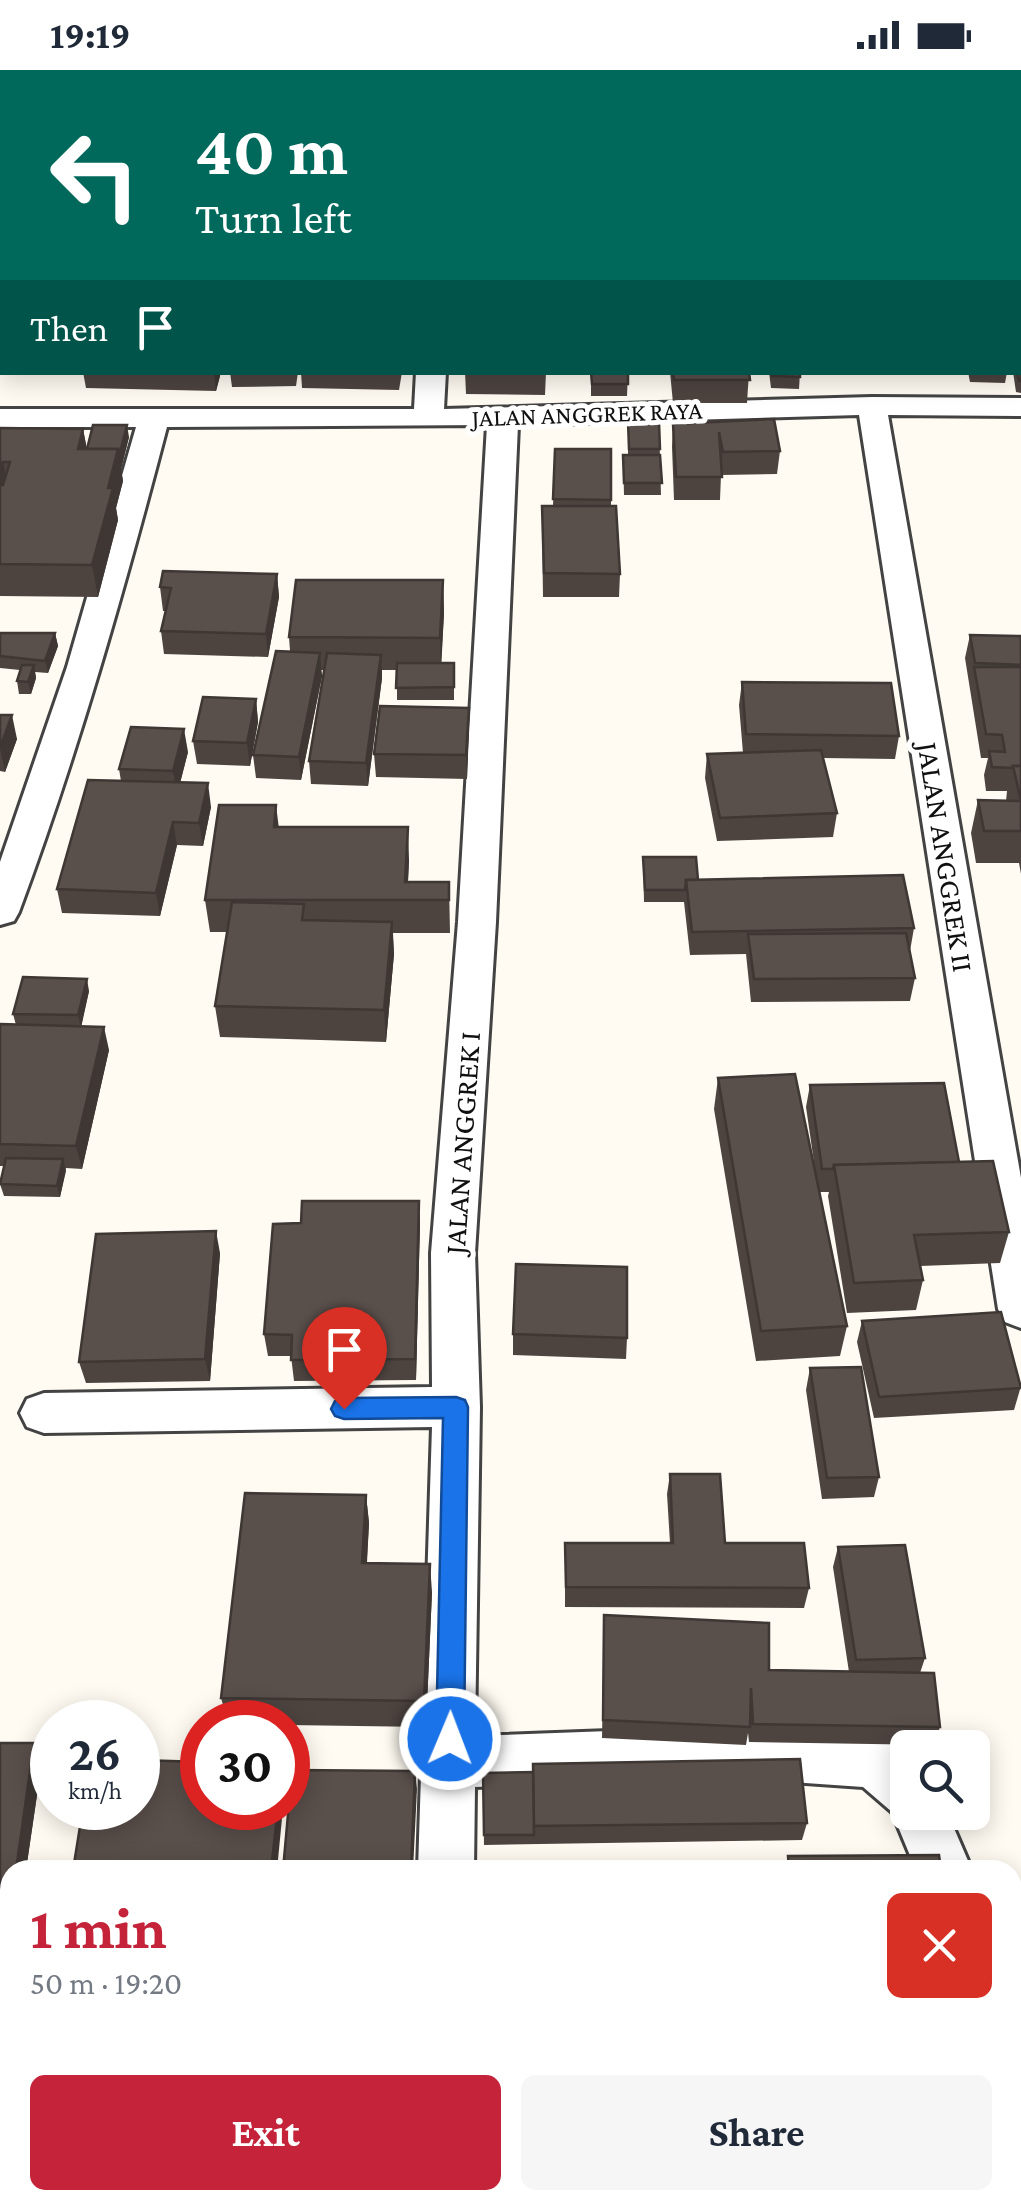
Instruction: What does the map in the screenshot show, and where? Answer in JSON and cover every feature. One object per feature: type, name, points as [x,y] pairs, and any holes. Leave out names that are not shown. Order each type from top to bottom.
[{"type":"street","points":[[428,418],[431,375]]},
{"type":"street","name":"JALAN ANGGREK RAYA","points":[[0,418],[428,418],[872,406],[1021,407]]},
{"type":"street","name":"JALAN ANGGREK II","points":[[872,406],[1021,1309]]},
{"type":"street","name":"JALAN ANGGREK I","points":[[446,1860],[456,1407],[453,1253],[477,922],[503,416]]},
{"type":"street","points":[[0,912],[31,833],[99,626],[154,418]]},
{"type":"street","points":[[44,1412],[456,1407]]},
{"type":"street","points":[[449,1763],[717,1752],[876,1762],[890,1775]]},
{"type":"street","points":[[927,1830],[940,1860]]},
{"type":"building","points":[[591,375],[628,375],[628,384],[592,384]]},
{"type":"building","points":[[673,375],[749,375],[750,380],[674,380]]},
{"type":"building","points":[[774,419],[780,451],[723,452],[719,432],[722,477],[676,477],[673,424]]},
{"type":"building","points":[[628,421],[659,422],[660,449],[629,449]]},
{"type":"building","points":[[93,425],[127,425],[119,457],[118,449],[87,449]]},
{"type":"building","points":[[0,428],[83,429],[78,449],[118,449],[108,488],[113,488],[92,565],[0,564],[0,485],[10,462],[3,462],[0,472]]},
{"type":"building","points":[[555,449],[611,449],[611,500],[553,499]]},
{"type":"building","points":[[623,455],[660,455],[662,483],[624,483]]},
{"type":"building","points":[[542,506],[616,506],[620,574],[544,573]]},
{"type":"building","points":[[163,571],[277,574],[266,634],[161,631],[171,588],[160,587]]},
{"type":"building","points":[[296,580],[443,580],[440,638],[289,637]]},
{"type":"building","points":[[0,633],[55,633],[45,661],[0,656]]},
{"type":"building","points":[[970,635],[1021,636],[1021,665],[975,663]]},
{"type":"building","points":[[276,651],[320,653],[299,757],[253,755]]},
{"type":"building","points":[[327,653],[381,655],[366,763],[309,761]]},
{"type":"building","points":[[397,663],[454,663],[454,687],[396,688]]},
{"type":"building","points":[[22,665],[34,665],[28,682],[17,681]]},
{"type":"building","points":[[974,667],[1021,667],[1021,766],[992,767],[989,751],[1005,752],[1002,735],[986,734]]},
{"type":"building","points":[[742,682],[891,683],[899,736],[746,734]]},
{"type":"building","points":[[203,697],[256,699],[247,743],[193,741]]},
{"type":"building","points":[[380,706],[469,708],[466,755],[374,754]]},
{"type":"building","points":[[0,715],[12,715],[0,748]]},
{"type":"building","points":[[131,727],[184,729],[173,771],[119,769]]},
{"type":"building","points":[[821,750],[837,813],[720,818],[707,754]]},
{"type":"building","points":[[1013,766],[1021,766],[1021,801]]},
{"type":"building","points":[[88,780],[208,783],[199,823],[173,822],[156,893],[57,889]]},
{"type":"building","points":[[978,800],[1021,801],[1021,831],[984,831]]},
{"type":"building","points":[[219,805],[276,805],[274,827],[408,827],[405,882],[449,882],[449,900],[205,900]]},
{"type":"building","points":[[643,857],[696,857],[698,880],[686,880],[685,890],[645,890]]},
{"type":"building","points":[[903,875],[914,928],[692,932],[686,880]]},
{"type":"building","points":[[232,902],[304,904],[302,920],[392,922],[384,1010],[215,1006]]},
{"type":"building","points":[[906,933],[915,978],[754,979],[748,934]]},
{"type":"building","points":[[23,977],[87,979],[78,1015],[13,1014]]},
{"type":"building","points":[[0,1024],[104,1027],[76,1146],[0,1144]]},
{"type":"building","points":[[795,1074],[847,1326],[761,1331],[718,1078]]},
{"type":"building","points":[[944,1083],[959,1162],[834,1165],[833,1169],[822,1169],[810,1085]]},
{"type":"building","points":[[6,1158],[63,1159],[57,1186],[0,1184]]},
{"type":"building","points":[[993,1161],[1009,1232],[914,1235],[923,1280],[854,1283],[834,1165]]},
{"type":"building","points":[[302,1201],[419,1201],[415,1359],[291,1360],[292,1335],[264,1334],[273,1224],[301,1223]]},
{"type":"building","points":[[216,1231],[205,1359],[79,1362],[96,1234]]},
{"type":"building","points":[[516,1264],[627,1267],[627,1338],[513,1334]]},
{"type":"building","points":[[1001,1312],[1021,1388],[879,1397],[862,1321]]},
{"type":"building","points":[[861,1367],[879,1477],[827,1478],[810,1368]]},
{"type":"building","points":[[670,1474],[720,1474],[725,1543],[804,1543],[809,1588],[566,1587],[565,1543],[673,1543]]},
{"type":"building","points":[[245,1493],[366,1495],[362,1563],[430,1564],[424,1701],[221,1698]]},
{"type":"building","points":[[905,1545],[925,1658],[856,1660],[838,1547]]},
{"type":"building","points":[[604,1615],[769,1623],[769,1670],[934,1673],[940,1727],[753,1724],[751,1688],[750,1727],[603,1720]]},
{"type":"building","points":[[0,1743],[30,1743],[30,1771],[17,1860],[0,1860]]},
{"type":"building","points":[[800,1759],[807,1823],[534,1826],[533,1764]]},
{"type":"building","points":[[160,1761],[180,1761],[180,1830],[276,1830],[272,1860],[75,1860],[79,1830],[160,1830]]},
{"type":"building","points":[[310,1770],[415,1771],[411,1860],[284,1860],[287,1830],[310,1830]]},
{"type":"building","points":[[533,1772],[534,1835],[484,1835],[483,1773]]},
{"type":"building","points":[[939,1855],[940,1860],[788,1860],[788,1856]]},
{"type":"route","points":[[344,1409],[456,1407],[450,1739]]}]
